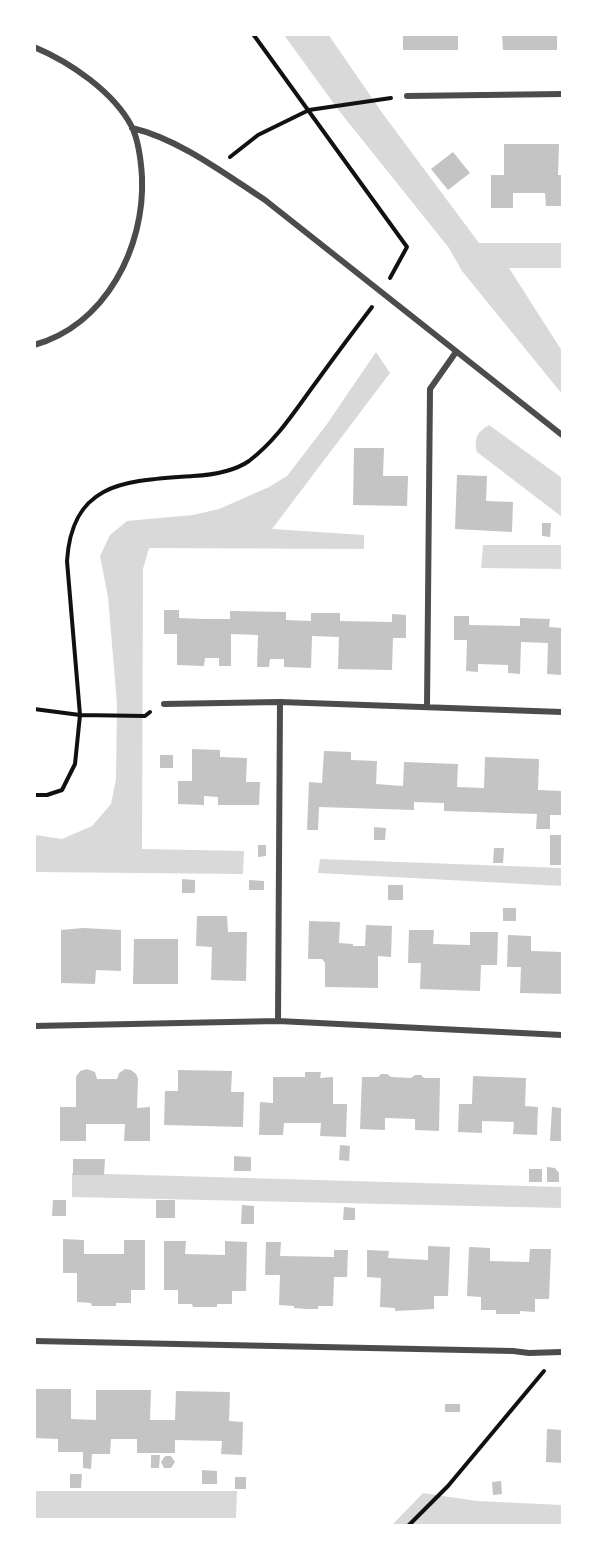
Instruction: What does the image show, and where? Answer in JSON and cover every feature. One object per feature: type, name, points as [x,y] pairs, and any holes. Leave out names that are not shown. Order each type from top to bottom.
[{"type":"street","points":[[34,47],[67,63],[87,78],[119,110],[132,128],[138,148],[143,190],[136,237],[126,261],[100,304],[82,321],[62,334],[34,345]]},
{"type":"street","points":[[407,96],[562,94]]},
{"type":"street","points":[[132,128],[154,133],[266,200],[562,435]]},
{"type":"street","points":[[428,707],[430,389],[456,352]]},
{"type":"street","points":[[278,1021],[280,702]]},
{"type":"street","points":[[164,704],[280,702],[562,712]]},
{"type":"street","points":[[34,1026],[278,1021],[562,1035]]},
{"type":"street","points":[[34,1341],[560,1352]]},
{"type":"path","points":[[34,795],[47,795],[62,790],[75,764],[80,715],[67,561],[68,542],[76,520],[84,507],[97,496],[115,487],[139,480],[206,475],[233,470],[247,462],[280,432],[382,293],[407,248],[253,34]]},
{"type":"path","points":[[216,168],[258,135],[309,111],[407,96]]},
{"type":"path","points":[[34,709],[80,715],[145,716],[164,704]]},
{"type":"path","points":[[408,1526],[448,1486],[560,1352]]},
{"type":"shaded area","points":[[284,35],[331,35],[330,37],[383,114],[479,243],[562,243],[562,268],[509,268],[562,351],[562,394],[462,271],[449,248],[340,112]]},
{"type":"shaded area","points":[[376,352],[390,373],[272,529],[364,535],[364,549],[149,548],[143,569],[142,849],[244,851],[243,874],[35,872],[35,835],[62,839],[92,826],[111,804],[116,779],[117,704],[108,597],[100,556],[110,535],[127,521],[193,515],[219,509],[269,487],[287,476],[327,424]]},
{"type":"shaded area","points":[[489,425],[562,478],[562,517],[477,452],[477,436]]},
{"type":"shaded area","points":[[483,545],[562,545],[562,569],[481,568]]},
{"type":"shaded area","points":[[320,859],[562,868],[562,886],[318,873]]},
{"type":"shaded area","points":[[72,1173],[562,1187],[562,1208],[72,1197]]},
{"type":"shaded area","points":[[34,1491],[237,1491],[236,1518],[35,1518]]},
{"type":"shaded area","points":[[423,1493],[477,1501],[562,1505],[562,1525],[393,1524]]},
{"type":"building","points":[[403,34],[458,34],[458,50],[403,50]]},
{"type":"building","points":[[502,34],[557,34],[557,50],[503,50]]},
{"type":"building","points":[[504,144],[559,144],[558,175],[562,175],[562,206],[546,206],[545,193],[513,193],[513,208],[491,208],[491,175],[504,175]]},
{"type":"building","points":[[453,152],[470,173],[448,190],[431,169]]},
{"type":"building","points":[[354,448],[384,448],[383,476],[408,476],[407,506],[353,505]]},
{"type":"building","points":[[457,475],[487,476],[486,501],[513,502],[512,532],[455,529]]},
{"type":"building","points":[[542,523],[551,523],[550,537],[542,536]]},
{"type":"building","points":[[164,610],[179,610],[179,618],[204,619],[230,619],[230,611],[286,612],[286,620],[311,621],[311,613],[340,613],[340,621],[392,622],[392,614],[406,615],[406,638],[393,638],[392,670],[338,669],[339,637],[312,636],[311,668],[284,667],[284,659],[270,659],[269,667],[257,667],[258,635],[231,634],[231,666],[219,666],[219,658],[205,658],[204,666],[177,665],[177,634],[164,634]]},
{"type":"building","points":[[454,616],[469,616],[469,625],[520,626],[520,618],[550,619],[549,627],[562,628],[562,675],[547,674],[548,643],[521,642],[520,674],[508,673],[508,665],[478,664],[478,672],[466,671],[467,640],[454,640]]},
{"type":"building","points":[[192,749],[220,750],[220,757],[247,758],[246,782],[260,782],[259,805],[218,805],[218,797],[204,796],[204,805],[178,804],[178,781],[192,781]]},
{"type":"building","points":[[324,751],[351,752],[351,760],[377,761],[376,784],[403,786],[404,762],[458,764],[457,787],[484,788],[485,757],[539,759],[538,790],[562,791],[562,815],[550,815],[550,829],[536,829],[537,814],[444,811],[444,803],[414,802],[414,810],[319,807],[318,830],[307,830],[309,782],[322,783]]},
{"type":"building","points":[[160,755],[173,755],[173,768],[160,768]]},
{"type":"building","points":[[374,827],[386,828],[385,840],[374,840]]},
{"type":"building","points":[[550,835],[561,835],[561,865],[550,865]]},
{"type":"building","points":[[258,845],[266,845],[266,856],[258,857]]},
{"type":"building","points":[[494,848],[504,848],[503,863],[493,863]]},
{"type":"building","points":[[182,879],[195,880],[195,893],[182,893]]},
{"type":"building","points":[[249,880],[264,881],[264,890],[249,890]]},
{"type":"building","points":[[388,885],[403,885],[403,900],[388,900]]},
{"type":"building","points":[[503,908],[516,908],[516,921],[503,921]]},
{"type":"building","points":[[197,916],[227,916],[228,932],[247,932],[246,981],[211,980],[212,947],[196,946]]},
{"type":"building","points":[[309,921],[340,922],[339,943],[353,944],[353,946],[365,946],[366,925],[392,926],[391,957],[378,956],[378,988],[325,987],[325,963],[322,959],[308,959]]},
{"type":"building","points":[[83,928],[121,930],[121,971],[96,970],[95,984],[61,983],[61,930]]},
{"type":"building","points":[[409,930],[434,930],[433,944],[470,945],[470,932],[498,932],[497,965],[481,965],[480,991],[420,989],[421,963],[408,963]]},
{"type":"building","points":[[508,935],[531,936],[531,951],[562,952],[562,994],[520,993],[521,967],[507,967]]},
{"type":"building","points":[[134,939],[178,939],[178,984],[133,984]]},
{"type":"building","points":[[87,1069],[95,1072],[97,1079],[117,1079],[119,1073],[125,1069],[136,1074],[138,1079],[137,1108],[150,1107],[150,1141],[124,1141],[125,1124],[86,1124],[86,1141],[60,1141],[60,1107],[76,1107],[76,1077],[80,1071]]},
{"type":"building","points":[[178,1070],[232,1071],[231,1092],[244,1092],[243,1127],[164,1125],[165,1091],[178,1091]]},
{"type":"building","points":[[305,1072],[321,1072],[320,1078],[333,1077],[333,1104],[347,1104],[346,1137],[320,1136],[321,1123],[284,1123],[283,1135],[259,1135],[260,1102],[273,1103],[273,1077],[305,1077]]},
{"type":"building","points":[[381,1074],[391,1077],[411,1078],[421,1075],[424,1078],[440,1078],[439,1131],[415,1130],[415,1119],[385,1118],[385,1130],[360,1129],[362,1077],[378,1077]]},
{"type":"building","points":[[473,1076],[526,1078],[525,1106],[538,1107],[537,1135],[513,1134],[514,1122],[482,1121],[482,1133],[458,1132],[459,1104],[472,1104]]},
{"type":"building","points":[[552,1107],[562,1108],[562,1141],[550,1141]]},
{"type":"building","points":[[340,1145],[350,1146],[349,1161],[339,1160]]},
{"type":"building","points":[[234,1156],[251,1157],[251,1171],[234,1171]]},
{"type":"building","points":[[73,1159],[105,1159],[104,1175],[73,1175]]},
{"type":"building","points":[[547,1167],[555,1168],[559,1173],[559,1182],[547,1182]]},
{"type":"building","points":[[529,1169],[542,1169],[542,1182],[529,1182]]},
{"type":"building","points":[[53,1200],[66,1200],[66,1216],[52,1216]]},
{"type":"building","points":[[156,1200],[175,1200],[175,1218],[156,1218]]},
{"type":"building","points":[[242,1205],[254,1206],[254,1224],[241,1224]]},
{"type":"building","points":[[344,1207],[355,1208],[355,1220],[343,1220]]},
{"type":"building","points":[[63,1239],[84,1240],[84,1254],[124,1254],[124,1240],[145,1240],[145,1290],[131,1290],[131,1303],[116,1303],[116,1306],[92,1306],[91,1303],[77,1302],[77,1273],[63,1273]]},
{"type":"building","points":[[164,1241],[186,1241],[185,1254],[225,1255],[225,1241],[247,1242],[246,1291],[232,1291],[232,1304],[217,1304],[217,1307],[193,1307],[192,1304],[178,1304],[178,1290],[164,1290]]},
{"type":"building","points":[[266,1242],[281,1242],[280,1256],[334,1257],[334,1250],[348,1250],[347,1277],[334,1277],[333,1306],[306,1309],[279,1305],[280,1275],[265,1275]]},
{"type":"building","points":[[428,1246],[450,1247],[448,1296],[434,1296],[434,1309],[395,1311],[395,1308],[380,1307],[381,1278],[367,1277],[367,1250],[389,1251],[388,1258],[428,1260]]},
{"type":"building","points":[[469,1247],[490,1248],[490,1261],[529,1262],[530,1249],[551,1249],[549,1299],[535,1299],[535,1312],[496,1314],[496,1310],[481,1310],[481,1297],[467,1296]]},
{"type":"building","points":[[34,1389],[71,1389],[71,1419],[96,1420],[96,1390],[151,1390],[150,1420],[175,1420],[176,1391],[230,1392],[229,1421],[243,1422],[242,1455],[221,1454],[222,1441],[175,1440],[175,1453],[137,1453],[137,1439],[111,1439],[110,1454],[92,1454],[91,1469],[83,1468],[83,1452],[58,1452],[58,1439],[34,1438]]},
{"type":"building","points":[[445,1404],[460,1404],[460,1412],[445,1412]]},
{"type":"building","points":[[547,1429],[562,1430],[562,1463],[546,1462]]},
{"type":"building","points":[[151,1455],[160,1455],[159,1468],[151,1468]]},
{"type":"building","points":[[165,1456],[171,1456],[175,1462],[171,1468],[164,1468],[161,1462]]},
{"type":"building","points":[[202,1470],[217,1471],[217,1484],[202,1484]]},
{"type":"building","points":[[70,1474],[82,1474],[81,1488],[70,1488]]},
{"type":"building","points":[[235,1477],[246,1477],[246,1489],[235,1489]]},
{"type":"building","points":[[501,1481],[502,1494],[493,1495],[492,1482]]}]
